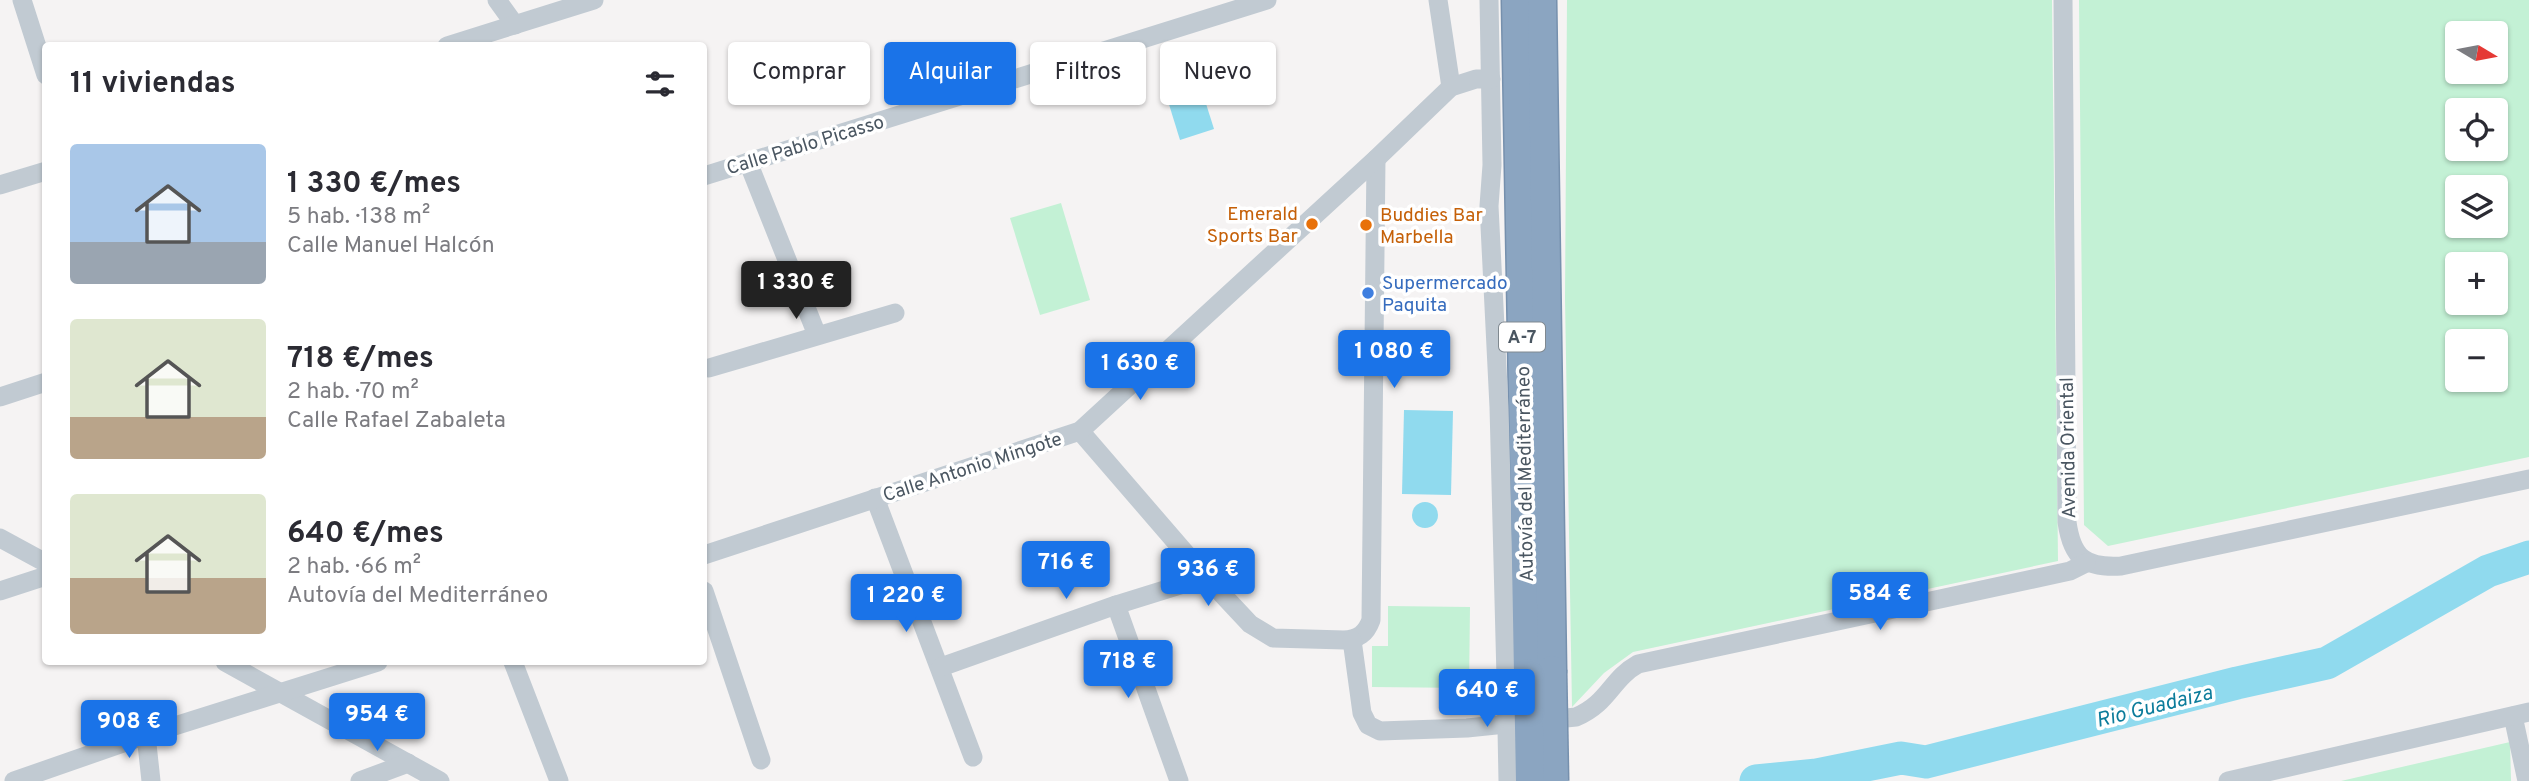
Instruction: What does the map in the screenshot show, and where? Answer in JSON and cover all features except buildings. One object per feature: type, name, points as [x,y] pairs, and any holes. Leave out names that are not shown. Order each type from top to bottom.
[{"type":"highway","name":"Autovía del Mediterráneo","points":[[1517,0],[1530,781]]},
{"type":"highway","name":"Autovía del Mediterráneo","points":[[1542,0],[1529,673],[1554,781]]},
{"type":"street","points":[[22,0],[42,62]]},
{"type":"street","points":[[497,0],[515,24]]},
{"type":"street","points":[[459,42],[594,0]]},
{"type":"street","name":"Calle Pablo Picasso","points":[[707,175],[1267,0]]},
{"type":"street","points":[[1438,0],[1451,87],[1476,79],[1490,79]]},
{"type":"street","points":[[1489,0],[1492,165],[1489,206],[1499,407],[1529,673],[1508,781]]},
{"type":"street","name":"Avenida Oriental","points":[[2063,0],[2067,522],[2069,537],[2076,552],[2086,563]]},
{"type":"street","name":"Calle Antonio Mingote","points":[[707,554],[1080,431],[1451,87]]},
{"type":"street","points":[[1080,431],[1250,624],[1273,638],[1352,640],[1364,634],[1371,620],[1376,159]]},
{"type":"street","points":[[748,162],[817,335]]},
{"type":"street","points":[[0,185],[42,172]]},
{"type":"street","points":[[709,368],[895,313]]},
{"type":"street","points":[[0,397],[42,383]]},
{"type":"street","points":[[1352,640],[1362,713],[1368,725],[1374,729],[1401,731],[1495,726],[1576,717],[1590,711],[1602,701],[1628,669],[1638,664],[2070,570],[2086,563],[2103,567],[2121,566],[2529,479]]},
{"type":"street","points":[[874,498],[974,757]]},
{"type":"street","points":[[0,537],[42,561]]},
{"type":"street","points":[[0,591],[42,577]]},
{"type":"street","points":[[940,667],[1116,605],[1206,577]]},
{"type":"street","points":[[707,600],[761,760]]},
{"type":"street","points":[[1116,605],[1179,781]]},
{"type":"street","points":[[231,665],[440,781]]},
{"type":"street","points":[[14,781],[146,735],[369,665]]},
{"type":"street","points":[[514,665],[559,781]]},
{"type":"street","points":[[2228,781],[2521,714],[2526,774]]},
{"type":"street","points":[[146,735],[151,781]]},
{"type":"street","points":[[360,781],[408,764]]},
{"type":"green space","points":[[1567,0],[2052,0],[2058,561],[1633,652],[1604,673],[1572,707],[1565,299]]},
{"type":"green space","points":[[2079,0],[2529,0],[2529,457],[2108,546],[2084,525]]},
{"type":"green space","points":[[1061,203],[1090,300],[1040,315],[1010,218]]},
{"type":"green space","points":[[1388,606],[1470,607],[1469,688],[1372,687],[1372,646],[1388,646]]},
{"type":"green space","points":[[2510,742],[2511,781],[2341,781]]},
{"type":"water","points":[[1169,105],[1206,105],[1214,129],[1180,140]]},
{"type":"water","points":[[1404,410],[1453,411],[1451,495],[1402,494]]},
{"type":"water","points":[[1425,502],[1434,506],[1438,515],[1434,524],[1425,528],[1416,524],[1412,515],[1416,506]]},
{"type":"waterway","name":"Rio Guadaiza","points":[[1756,781],[1817,775],[1901,758],[1926,762],[2237,683],[2327,663],[2488,571],[2529,557]]},
{"type":"place","name":"Emerald Sports Bar","points":[[1312,224]]},
{"type":"place","name":"Buddies Bar Marbella","points":[[1366,225]]},
{"type":"place","name":"Supermercado Paquita","points":[[1368,293]]}]
